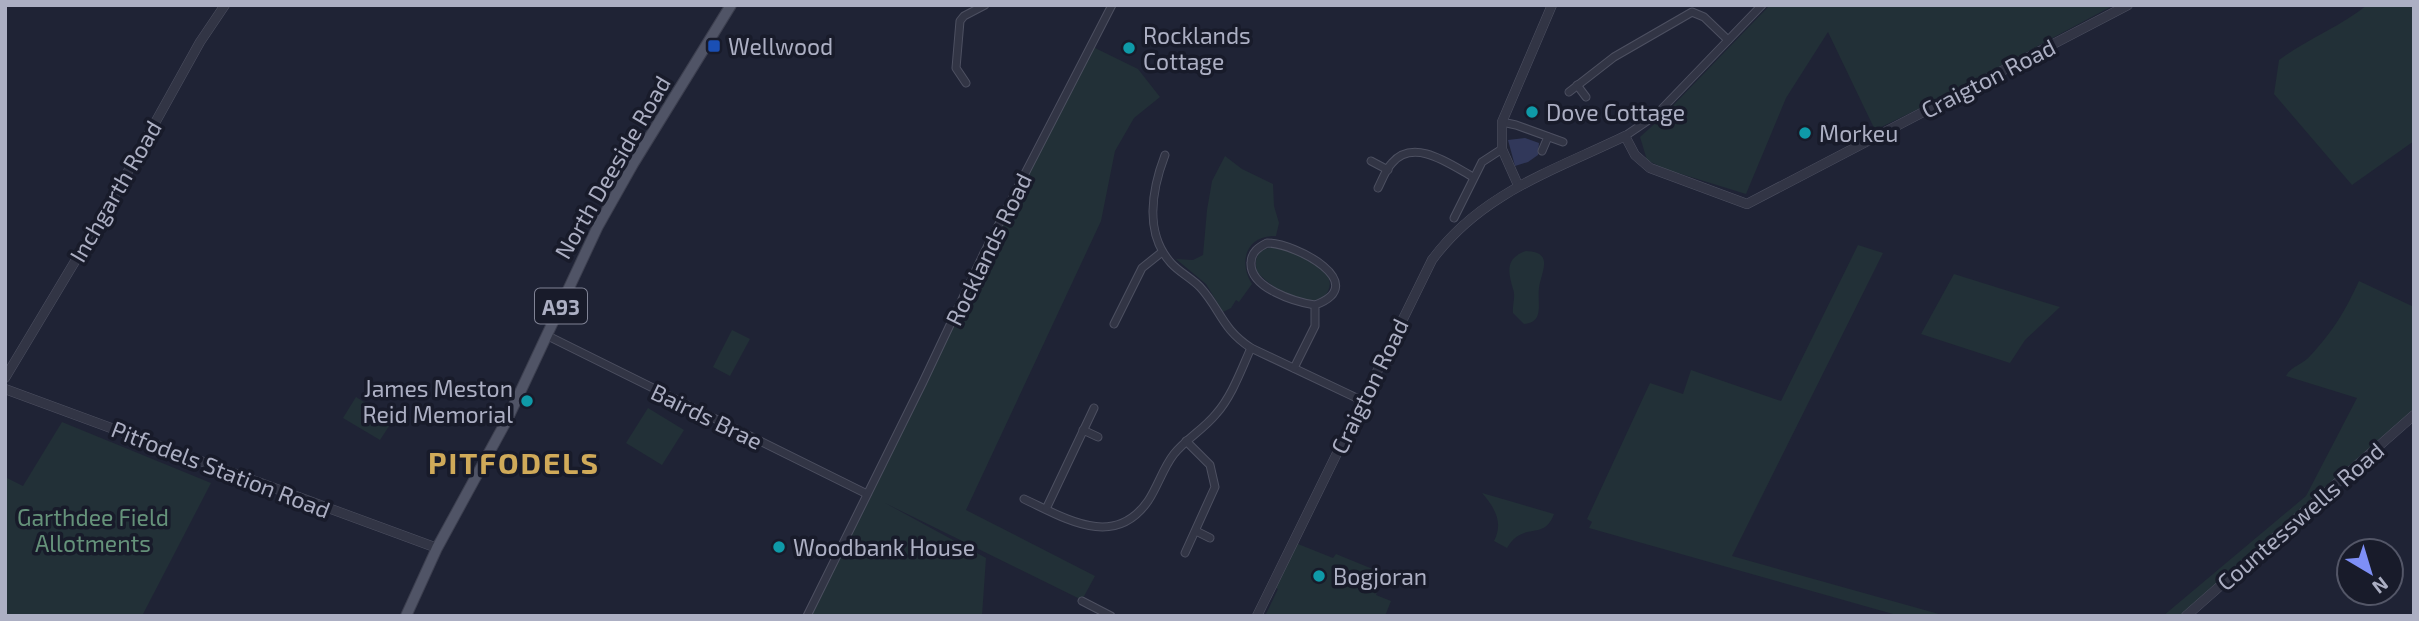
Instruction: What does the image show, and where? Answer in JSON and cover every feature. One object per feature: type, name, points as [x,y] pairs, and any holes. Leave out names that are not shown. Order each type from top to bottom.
[{"type":"main road","name":"North Deeside Road","points":[[406,616],[437,548],[508,418],[598,226],[731,5]]},
{"type":"street","name":"Inchgarth Road","points":[[5,378],[117,193],[200,42],[225,5]]},
{"type":"street","points":[[966,83],[956,68],[960,21],[985,5]]},
{"type":"street","name":"Rocklands Road","points":[[807,616],[984,253],[1112,5]]},
{"type":"street","points":[[1518,185],[1502,149],[1502,122],[1552,5]]},
{"type":"street","points":[[1625,135],[1656,115],[1762,5]]},
{"type":"street","name":"Craigton Road","points":[[1257,616],[1432,260],[1466,222],[1493,201],[1518,185],[1625,135],[1635,155],[1650,168],[1747,204],[2128,5]]},
{"type":"street","points":[[1570,92],[1614,57],[1692,12],[1699,13],[1728,40]]},
{"type":"street","points":[[1577,85],[1586,97]]},
{"type":"street","points":[[1502,122],[1563,142]]},
{"type":"street","points":[[1542,150],[1548,136]]},
{"type":"street","points":[[1454,218],[1487,156],[1502,149]]},
{"type":"street","points":[[1378,188],[1400,156],[1409,152],[1420,152],[1474,177]]},
{"type":"street","points":[[1165,155],[1153,196],[1154,226],[1162,251],[1173,265],[1200,288],[1225,326],[1251,348],[1363,401]]},
{"type":"street","points":[[1371,161],[1388,170]]},
{"type":"street","points":[[1267,243],[1275,243],[1291,247],[1322,263],[1332,275],[1334,291],[1328,299],[1315,305],[1287,298],[1264,285],[1252,272],[1251,258],[1254,252],[1267,243]]},
{"type":"street","points":[[1114,324],[1142,268],[1162,251]]},
{"type":"street","points":[[1294,368],[1315,326],[1315,305]]},
{"type":"street","name":"Bairds Brae","points":[[548,336],[867,494]]},
{"type":"street","points":[[1024,499],[1070,522],[1090,527],[1111,527],[1129,519],[1148,500],[1172,456],[1223,406],[1251,348]]},
{"type":"street","name":"Pitfodels Station Road","points":[[5,389],[437,548]]},
{"type":"street","points":[[1045,509],[1094,408]]},
{"type":"street","name":"Countesswells Road","points":[[2186,616],[2413,416]]},
{"type":"street","points":[[1083,430],[1098,438]]},
{"type":"street","points":[[1185,553],[1215,488],[1210,465],[1186,441]]},
{"type":"street","points":[[1196,531],[1210,538]]},
{"type":"street","points":[[1082,601],[1111,616]]},
{"type":"green space","points":[[1770,5],[2114,5],[1939,99],[1875,130],[1828,32],[1786,98],[1746,194],[1665,169],[1647,160],[1640,137]]},
{"type":"green space","points":[[2367,5],[2414,5],[2414,141],[2352,185],[2274,94],[2279,60]]},
{"type":"green space","points":[[1091,46],[1138,69],[1160,97],[1134,118],[1115,151],[1101,221],[966,510],[1095,576],[1082,600],[885,503],[986,558],[982,616],[807,616]]},
{"type":"green space","points":[[1225,156],[1242,169],[1273,184],[1274,206],[1279,223],[1276,236],[1258,240],[1247,251],[1246,267],[1252,284],[1239,302],[1236,300],[1231,308],[1223,312],[1206,284],[1176,259],[1193,260],[1203,255],[1212,181]]},
{"type":"green space","points":[[1858,245],[1883,253],[1732,556],[1946,616],[1900,616],[1589,528],[1592,522],[1587,519],[1650,383],[1683,394],[1691,370],[1781,401]]},
{"type":"green space","points":[[1275,247],[1302,257],[1321,268],[1330,282],[1326,295],[1317,300],[1299,299],[1276,288],[1262,277],[1256,267],[1258,254]]},
{"type":"green space","points":[[1526,251],[1541,255],[1544,264],[1539,288],[1539,311],[1535,320],[1524,324],[1513,313],[1514,295],[1509,271],[1514,258]]},
{"type":"green space","points":[[1954,274],[2060,307],[2025,340],[2010,363],[1921,334]]},
{"type":"green space","points":[[2359,281],[2414,307],[2414,415],[2306,511],[2181,616],[2163,616],[2306,496],[2357,398],[2286,376],[2308,358],[2326,337],[2344,311]]},
{"type":"green space","points":[[732,330],[750,339],[730,376],[713,367]]},
{"type":"green space","points":[[356,397],[393,420],[380,440],[343,418]]},
{"type":"green space","points":[[648,408],[684,430],[662,465],[626,443]]},
{"type":"green space","name":"Garthdee Field Allotments","points":[[62,422],[211,483],[142,616],[5,616],[5,477],[23,486]]},
{"type":"green space","points":[[1482,493],[1554,514],[1545,527],[1520,535],[1507,548],[1494,541],[1498,521],[1494,509]]},
{"type":"green space","points":[[1293,542],[1333,558],[1336,554],[1385,574],[1376,595],[1391,601],[1385,616],[1265,616],[1278,589],[1271,586]]},
{"type":"water","points":[[1525,138],[1539,143],[1538,155],[1515,166],[1508,140]]},
{"type":"place","name":"Wellwood","points":[[714,46]]},
{"type":"place","name":"Rocklands Cottage","points":[[1129,48]]},
{"type":"place","name":"Dove Cottage","points":[[1532,112]]},
{"type":"place","name":"Morkeu","points":[[1805,133]]},
{"type":"place","name":"James Meston Reid Memorial","points":[[527,401]]},
{"type":"place","name":"Woodbank House","points":[[779,547]]},
{"type":"place","name":"Bogjoran","points":[[1319,576]]},
{"type":"district","name":"PITFODELS","points":[[514,462]]}]
